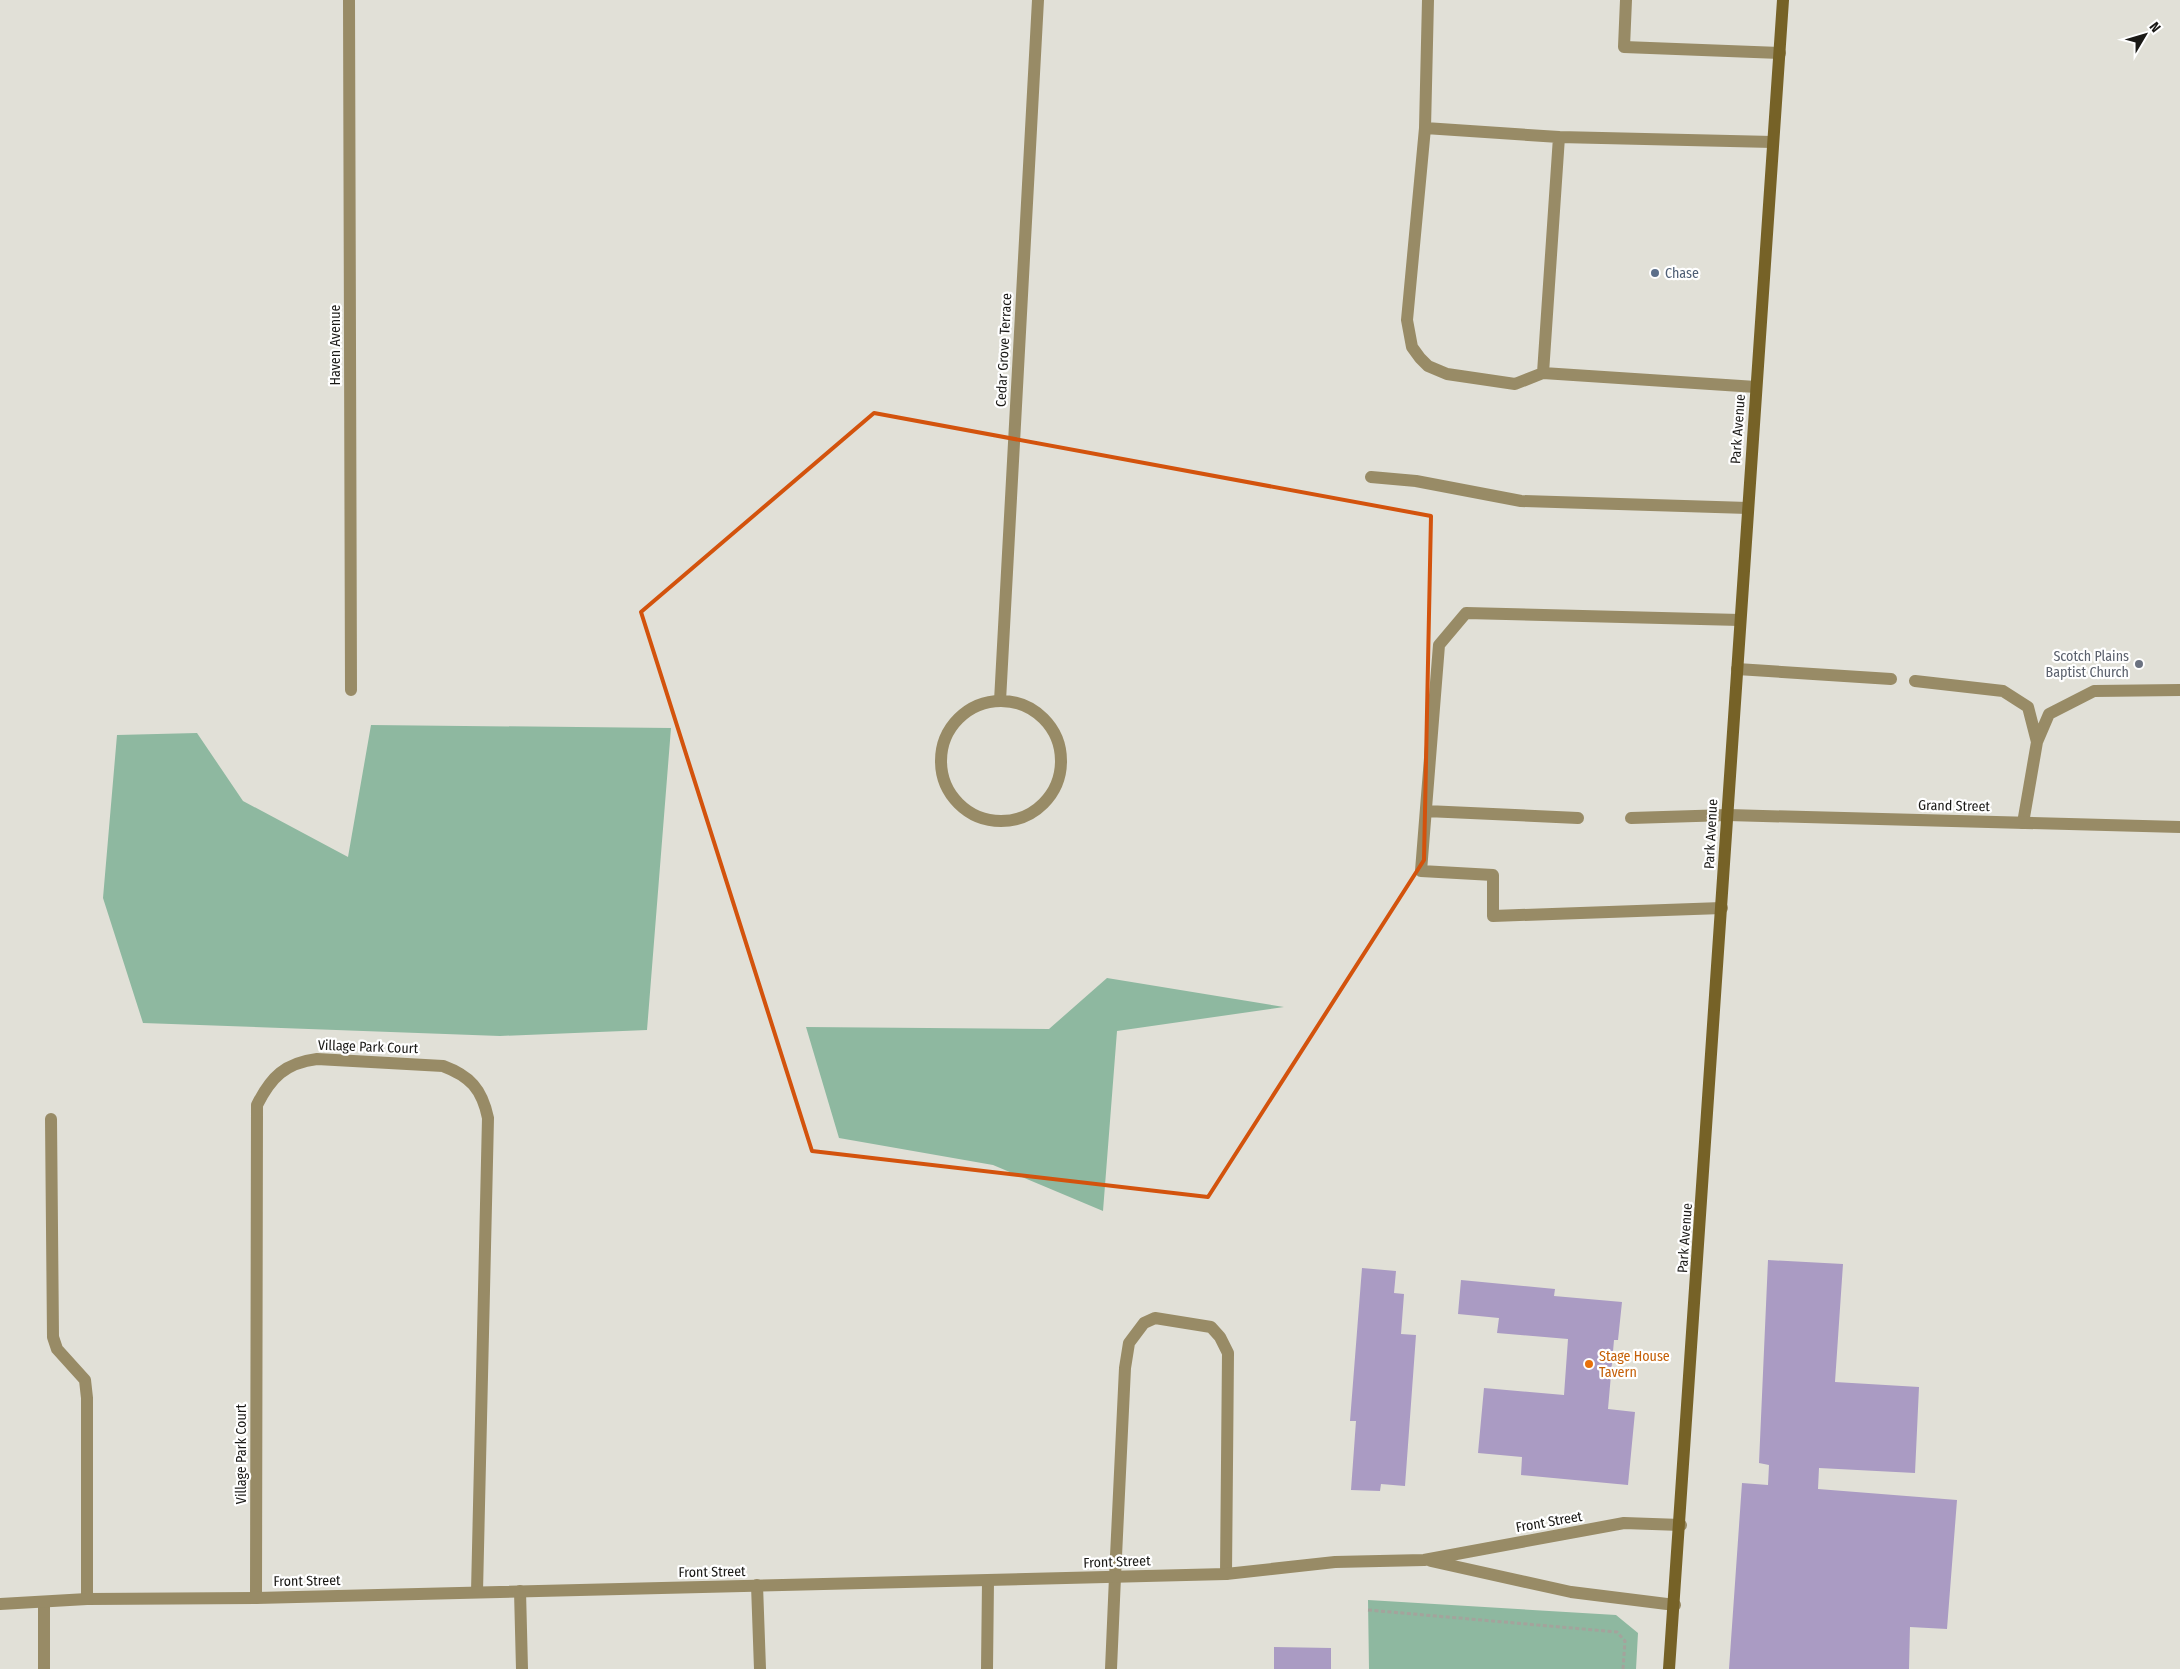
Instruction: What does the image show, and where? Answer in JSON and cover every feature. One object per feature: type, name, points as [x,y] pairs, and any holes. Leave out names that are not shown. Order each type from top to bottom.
[{"type":"main road","name":"Park Avenue","points":[[1670,1669],[1783,0]]},
{"type":"street","name":"Haven Avenue","points":[[349,0],[351,690]]},
{"type":"street","name":"Cedar Grove Terrace","points":[[1000,701],[1038,0]]},
{"type":"street","points":[[1428,0],[1425,128],[1407,320],[1412,347],[1428,366],[1447,374],[1515,384],[1543,373],[1756,387]]},
{"type":"street","points":[[1626,0],[1624,47],[1780,53]]},
{"type":"street","points":[[1425,128],[1559,137],[1773,142]]},
{"type":"street","points":[[1543,373],[1559,137]]},
{"type":"street","points":[[1371,477],[1416,480],[1521,501],[1748,508]]},
{"type":"street","points":[[1722,908],[1493,916],[1493,875],[1421,871],[1439,645],[1466,613],[1740,620]]},
{"type":"street","points":[[1737,669],[1891,679]]},
{"type":"street","points":[[1915,681],[2003,691],[2028,707],[2037,742]]},
{"type":"street","points":[[2023,823],[2037,742],[2049,714],[2094,691],[2180,690]]},
{"type":"street","points":[[1000,701],[1019,704],[1038,713],[1052,728],[1060,747],[1061,767],[1056,786],[1046,802],[1031,814],[1013,820],[994,821],[975,816],[960,805],[948,789],[942,771],[942,751],[953,726],[962,716],[979,705],[1000,701]]},
{"type":"street","points":[[1426,812],[1578,818]]},
{"type":"street","name":"Grand Street","points":[[1631,818],[1728,815],[2180,827]]},
{"type":"street","name":"Village Park Court","points":[[256,1598],[257,1105],[267,1085],[281,1072],[300,1061],[317,1059],[443,1066],[461,1073],[475,1086],[484,1100],[488,1118],[477,1592]]},
{"type":"street","points":[[52,1119],[53,1337],[57,1349],[85,1380],[87,1398],[87,1599]]},
{"type":"street","points":[[1111,1669],[1125,1368],[1129,1343],[1144,1323],[1154,1318],[1211,1327],[1220,1337],[1228,1353],[1226,1574]]},
{"type":"street","name":"Front Street","points":[[0,1604],[44,1603],[87,1599],[256,1598],[1226,1574],[1335,1562],[1424,1560],[1624,1524],[1681,1525]]},
{"type":"street","name":"Front Street","points":[[1424,1560],[1571,1592],[1675,1606]]},
{"type":"street","points":[[987,1669],[988,1581]]},
{"type":"street","points":[[757,1586],[760,1669]]},
{"type":"street","points":[[520,1591],[522,1669]]},
{"type":"street","points":[[44,1603],[44,1669]]},
{"type":"path","points":[[1368,1610],[1617,1632],[1625,1642],[1623,1669]]},
{"type":"highlighted area","points":[[874,413],[1431,516],[1424,860],[1208,1197],[812,1151],[641,612]]},
{"type":"green space","points":[[371,725],[671,728],[647,1030],[500,1036],[143,1023],[103,898],[117,735],[197,733],[243,801],[348,857]]},
{"type":"green space","points":[[1107,978],[1284,1007],[1117,1031],[1103,1211],[993,1165],[839,1138],[806,1027],[1049,1029]]},
{"type":"green space","points":[[1368,1600],[1616,1615],[1638,1633],[1636,1669],[1369,1669]]},
{"type":"building","points":[[1768,1260],[1843,1264],[1835,1382],[1919,1387],[1915,1473],[1819,1468],[1818,1489],[1957,1500],[1947,1629],[1910,1627],[1909,1669],[1729,1669],[1742,1483],[1768,1485],[1769,1465],[1759,1463]]},
{"type":"building","points":[[1362,1268],[1396,1271],[1394,1293],[1404,1294],[1401,1334],[1416,1335],[1405,1486],[1381,1484],[1380,1491],[1351,1490],[1356,1421],[1350,1421]]},
{"type":"building","name":"Stage House Tavern","points":[[1461,1280],[1555,1289],[1554,1296],[1622,1302],[1618,1340],[1614,1340],[1608,1409],[1635,1412],[1628,1485],[1521,1475],[1522,1457],[1478,1453],[1484,1388],[1564,1395],[1568,1339],[1497,1333],[1499,1318],[1458,1314]]},
{"type":"building","points":[[1274,1647],[1331,1648],[1331,1669],[1274,1669]]},
{"type":"place","name":"Chase","points":[[1655,273]]},
{"type":"place","name":"Scotch Plains Baptist Church","points":[[2139,664]]},
{"type":"place","name":"Stage House Tavern","points":[[1589,1364]]}]
